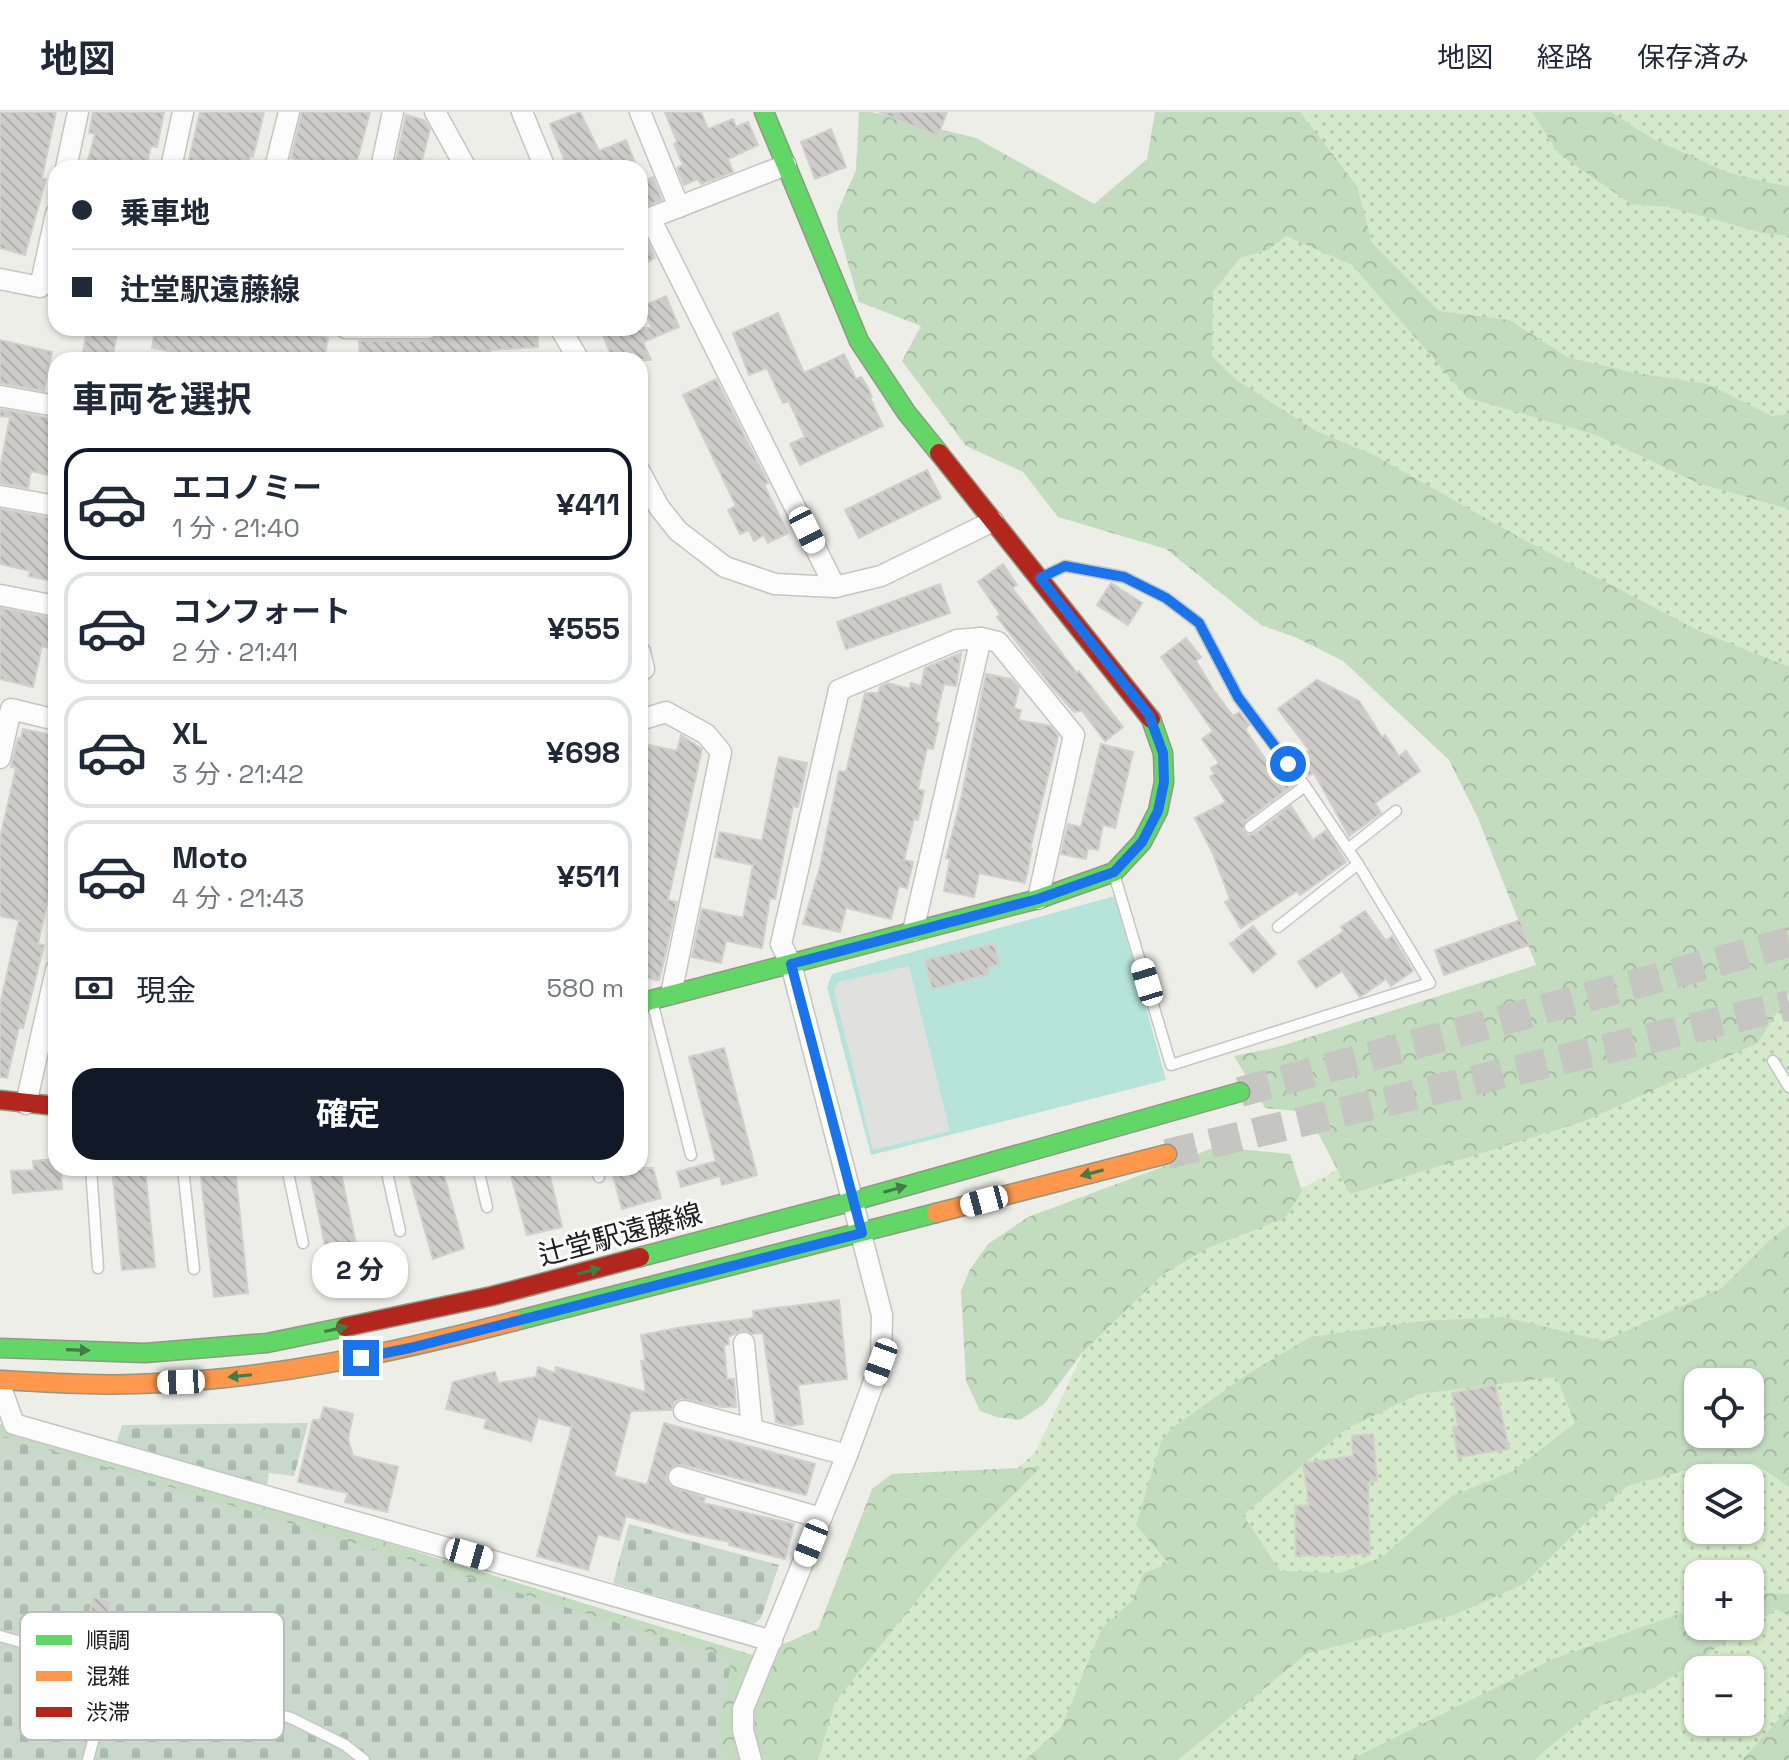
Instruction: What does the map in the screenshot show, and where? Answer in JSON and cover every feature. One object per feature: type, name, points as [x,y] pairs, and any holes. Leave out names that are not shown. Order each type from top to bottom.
[{"type":"street","points":[[68,160],[78,112]]},
{"type":"street","points":[[173,160],[183,112]]},
{"type":"street","points":[[277,160],[289,112]]},
{"type":"street","points":[[383,160],[393,112]]},
{"type":"street","points":[[435,112],[462,160]]},
{"type":"street","points":[[522,112],[542,160]]},
{"type":"street","points":[[640,112],[679,207]]},
{"type":"street","points":[[648,718],[666,712],[706,734],[721,752],[654,999],[1038,899],[1114,872],[1142,842],[1158,811],[1164,782],[1163,753],[1149,715],[906,412],[859,341],[764,112]]},
{"type":"street","points":[[648,219],[786,165]]},
{"type":"street","points":[[648,226],[835,587]]},
{"type":"street","points":[[0,279],[40,287],[48,250]]},
{"type":"street","points":[[0,396],[48,405]]},
{"type":"street","points":[[0,496],[48,505]]},
{"type":"street","points":[[650,510],[725,567],[775,584],[835,587],[881,576],[993,521]]},
{"type":"street","points":[[0,595],[48,604]]},
{"type":"street","points":[[751,1760],[743,1730],[743,1709],[847,1455],[881,1362],[882,1315],[791,964],[781,944],[839,690],[957,640],[981,638],[998,642],[1074,735],[1038,899]]},
{"type":"street","points":[[913,931],[981,638]]},
{"type":"street","points":[[0,758],[11,709],[48,718]]},
{"type":"street","points":[[26,1104],[48,1006]]},
{"type":"street","name":"辻堂駅遠藤線","points":[[0,1348],[145,1353],[267,1343],[492,1296],[853,1201],[1240,1092]]},
{"type":"street","points":[[0,1100],[48,1105]]},
{"type":"street","name":"辻堂駅遠藤線","points":[[0,1382],[97,1385],[181,1382],[336,1363],[410,1348],[1167,1154]]},
{"type":"street","points":[[744,1343],[752,1429]]},
{"type":"street","points":[[0,1382],[14,1424],[772,1641]]},
{"type":"street","points":[[684,1411],[847,1455]]},
{"type":"street","points":[[679,1477],[821,1518]]},
{"type":"lane","points":[[1040,578],[1065,566],[1124,577],[1166,598],[1199,623],[1238,697],[1348,849],[1430,983],[1171,1065],[1114,872]]},
{"type":"lane","points":[[1250,827],[1305,786]]},
{"type":"lane","points":[[1348,849],[1396,811]]},
{"type":"lane","points":[[1278,927],[1358,864]]},
{"type":"lane","points":[[654,999],[691,1155]]},
{"type":"lane","points":[[1773,1061],[1789,1087]]},
{"type":"lane","points":[[92,1176],[98,1268]]},
{"type":"lane","points":[[184,1176],[194,1269]]},
{"type":"lane","points":[[289,1176],[303,1243]]},
{"type":"lane","points":[[388,1176],[400,1231]]},
{"type":"lane","points":[[480,1176],[487,1207]]},
{"type":"lane","points":[[0,1636],[20,1642]]},
{"type":"lane","points":[[284,1716],[345,1745],[364,1760]]},
{"type":"lane","points":[[88,1760],[93,1740]]},
{"type":"green space","points":[[859,112],[871,112],[976,138],[1094,204],[1147,159],[1155,112],[1300,112],[1357,186],[1372,243],[1439,311],[1510,320],[1567,357],[1630,372],[1708,384],[1772,416],[1789,414],[1789,509],[1698,483],[1596,435],[1468,398],[1352,265],[1286,236],[1268,250],[1240,258],[1213,292],[1212,356],[1235,379],[1316,431],[1376,456],[1519,537],[1699,631],[1789,667],[1789,993],[1758,1043],[1585,1121],[1350,1194],[1307,1112],[1265,1108],[1234,1056],[1278,1047],[1536,965],[1477,816],[1449,760],[1343,661],[1297,638],[1261,625],[1166,549],[1058,517],[1023,472],[966,446],[902,361],[921,326],[859,302],[838,229],[837,213],[856,170]]},
{"type":"green space","points":[[1273,112],[1789,112],[1789,1760],[772,1760],[933,1541],[1035,1453],[1118,1280],[1363,1157],[1694,1072],[1782,970],[1438,675],[1181,314]]},
{"type":"green space","points":[[1532,112],[1611,112],[1653,139],[1729,173],[1789,187],[1789,236],[1762,233],[1669,207],[1631,204],[1558,153]]},
{"type":"green space","points":[[1216,1147],[1290,1154],[1302,1191],[1285,1218],[1208,1248],[1163,1274],[1082,1353],[1044,1404],[1020,1420],[980,1411],[966,1381],[961,1291],[969,1271],[988,1244],[1028,1217]]},
{"type":"green space","points":[[1789,1225],[1789,1487],[1764,1470],[1764,1464],[1684,1464],[1684,1471],[1627,1486],[1524,1584],[1454,1615],[1306,1654],[1178,1760],[1025,1760],[1061,1728],[1102,1628],[1132,1601],[1143,1574],[1168,1563],[1136,1525],[1161,1442],[1171,1429],[1246,1375],[1310,1337],[1422,1321],[1504,1317],[1604,1341],[1722,1288]],"holes":[[[1556,1377],[1575,1423],[1513,1471],[1452,1496],[1382,1557],[1340,1573],[1280,1571],[1243,1515],[1346,1429],[1419,1394]]]},
{"type":"green space","points":[[308,1423],[294,1476],[269,1473],[267,1485],[116,1444],[122,1425]]},
{"type":"green space","points":[[0,1424],[756,1656],[818,1629],[872,1489],[892,1474],[1041,1467],[954,1554],[835,1702],[818,1760],[691,1760],[0,1470]]},
{"type":"green space","points":[[0,1435],[732,1658],[718,1732],[726,1760],[0,1760]]},
{"type":"green space","points":[[629,1524],[779,1565],[761,1618],[754,1624],[613,1583]]},
{"type":"green space","points":[[1764,1593],[1789,1594],[1789,1616],[1777,1609],[1764,1617]]},
{"type":"green space","points":[[1684,1612],[1684,1640],[1729,1640],[1704,1656],[1684,1656],[1684,1669],[1654,1688],[1599,1706],[1534,1760],[1350,1760],[1553,1659]]},
{"type":"green space","points":[[1789,1708],[1789,1760],[1742,1760]]},
{"type":"shaded area","points":[[1115,896],[1166,1080],[871,1155],[827,987],[832,974]]},
{"type":"shaded area","points":[[909,966],[950,1131],[873,1150],[834,991],[838,982]]},
{"type":"building","points":[[0,112],[56,112],[42,178],[46,179],[25,255],[0,248]]},
{"type":"building","points":[[93,112],[164,112],[157,147],[151,146],[148,160],[88,160],[95,134],[89,133]]},
{"type":"building","points":[[200,112],[264,112],[253,157],[250,156],[249,160],[189,160]]},
{"type":"building","points":[[302,112],[370,112],[357,160],[291,158]]},
{"type":"building","points":[[580,112],[599,151],[626,140],[634,160],[564,160],[550,124]]},
{"type":"building","points":[[665,112],[701,112],[708,129],[733,119],[736,127],[748,122],[758,145],[728,159],[733,172],[701,184],[698,179],[684,185],[677,168],[683,165]]},
{"type":"building","points":[[879,112],[947,112],[938,136]]},
{"type":"building","points":[[406,115],[424,120],[430,129],[422,160],[396,160]]},
{"type":"building","points":[[831,129],[846,167],[815,179],[801,142]]},
{"type":"building","points":[[653,177],[662,200],[648,205],[648,179]]},
{"type":"building","points":[[648,243],[655,258],[648,262]]},
{"type":"building","points":[[666,296],[679,327],[643,342],[647,352],[610,352],[603,336],[648,336],[648,328],[652,328],[648,304]]},
{"type":"building","points":[[778,313],[804,373],[844,354],[856,379],[861,377],[867,386],[883,426],[800,465],[790,444],[805,437],[789,401],[783,403],[767,368],[749,375],[733,333]]},
{"type":"building","points":[[86,336],[116,336],[114,352],[83,352]]},
{"type":"building","points":[[154,336],[328,338],[325,352],[174,352],[152,348]]},
{"type":"building","points":[[438,336],[537,336],[538,347],[490,352],[360,352],[359,341],[428,341]]},
{"type":"building","points":[[0,340],[52,352],[48,352],[44,391],[0,383]]},
{"type":"building","points":[[716,379],[768,483],[764,485],[788,533],[768,543],[764,535],[754,541],[749,530],[740,534],[728,510],[736,506],[683,395]]},
{"type":"building","points":[[0,409],[48,418],[48,475],[31,471],[28,488],[0,483],[10,417],[0,416]]},
{"type":"building","points":[[927,470],[941,498],[859,538],[845,510]]},
{"type":"building","points":[[0,509],[48,518],[48,580],[29,576],[30,571],[0,564]]},
{"type":"building","points":[[1003,564],[1017,585],[1012,588],[1123,727],[1105,741],[1082,711],[1074,712],[1051,686],[997,617],[1000,614],[978,582]]},
{"type":"building","points":[[1111,583],[1142,603],[1128,625],[1097,605]]},
{"type":"building","points":[[940,584],[950,613],[846,649],[837,622]]},
{"type":"building","points":[[0,608],[48,617],[48,648],[42,646],[33,687],[0,679]]},
{"type":"building","points":[[1186,638],[1201,657],[1196,661],[1215,692],[1233,716],[1239,712],[1249,725],[1245,729],[1272,769],[1276,766],[1279,770],[1281,768],[1294,784],[1245,821],[1243,831],[1248,835],[1254,834],[1291,806],[1313,840],[1326,830],[1346,862],[1300,895],[1297,891],[1241,928],[1225,902],[1230,899],[1195,818],[1226,802],[1210,777],[1214,774],[1211,768],[1219,763],[1202,739],[1213,731],[1161,657]]},
{"type":"building","points":[[961,653],[956,686],[944,684],[935,722],[939,723],[933,749],[927,748],[918,789],[924,791],[904,860],[913,862],[907,888],[899,886],[891,919],[846,908],[840,932],[803,924],[820,867],[839,771],[846,772],[865,693],[878,693],[880,687],[888,683],[910,689],[911,683],[921,686],[925,668]]},
{"type":"building","points":[[986,674],[1011,679],[1019,688],[1014,708],[1021,710],[1018,720],[1050,726],[1058,736],[1030,849],[1025,883],[979,873],[974,897],[944,891],[950,859],[946,858]]},
{"type":"building","points":[[1317,680],[1359,701],[1382,737],[1385,735],[1399,756],[1406,751],[1420,771],[1375,803],[1381,813],[1349,836],[1314,773],[1308,776],[1295,759],[1309,750],[1278,709]]},
{"type":"building","points":[[23,729],[48,734],[48,898],[38,944],[44,945],[7,1078],[0,1077],[0,1005],[19,920],[0,916],[0,838],[16,768],[11,767],[12,762],[18,738],[21,738]]},
{"type":"building","points":[[681,735],[702,749],[668,900],[677,902],[659,980],[656,980],[648,978],[648,745],[677,751]]},
{"type":"building","points":[[1101,744],[1133,752],[1115,828],[1103,825],[1098,850],[1088,848],[1086,859],[1061,854],[1068,824],[1081,827]]},
{"type":"building","points":[[779,757],[807,763],[798,807],[793,806],[775,899],[770,898],[762,948],[726,941],[721,963],[692,957],[702,909],[743,918],[753,865],[715,857],[720,832],[762,841]]},
{"type":"building","points":[[1365,911],[1386,941],[1392,936],[1413,971],[1391,986],[1386,979],[1360,997],[1342,971],[1316,988],[1298,962],[1344,931],[1341,927]]},
{"type":"building","points":[[1520,920],[1529,945],[1444,975],[1435,950]]},
{"type":"building","points":[[1253,926],[1276,954],[1253,973],[1230,944]]},
{"type":"building","points":[[994,944],[1000,964],[988,968],[989,974],[932,989],[925,960]]},
{"type":"building","points":[[724,1048],[757,1175],[722,1185],[720,1176],[681,1187],[677,1172],[716,1161],[689,1057]]},
{"type":"building","points":[[48,1160],[48,1176],[61,1176],[62,1189],[13,1193],[11,1171],[34,1170],[33,1161]]},
{"type":"building","points":[[648,1168],[653,1168],[661,1198],[622,1209],[613,1176],[648,1176]]},
{"type":"building","points":[[113,1176],[146,1176],[155,1267],[122,1270]]},
{"type":"building","points":[[201,1176],[236,1176],[248,1293],[214,1297]]},
{"type":"building","points":[[311,1176],[342,1176],[363,1277],[333,1284]]},
{"type":"building","points":[[409,1176],[444,1176],[464,1248],[433,1259]]},
{"type":"building","points":[[511,1176],[550,1176],[562,1227],[527,1235]]},
{"type":"building","points":[[839,1300],[847,1379],[798,1385],[803,1424],[790,1426],[776,1422],[763,1333],[753,1334],[742,1330],[728,1337],[729,1344],[724,1345],[727,1379],[734,1379],[736,1407],[721,1407],[681,1398],[674,1402],[671,1410],[631,1411],[614,1476],[647,1485],[664,1423],[815,1464],[806,1495],[683,1465],[675,1465],[667,1473],[670,1486],[705,1498],[703,1503],[794,1524],[785,1559],[626,1516],[619,1540],[598,1534],[588,1570],[537,1556],[572,1427],[538,1418],[531,1441],[484,1428],[487,1419],[446,1409],[453,1382],[495,1372],[498,1383],[536,1377],[538,1367],[555,1373],[556,1367],[646,1392],[641,1335],[754,1318],[753,1311]]},
{"type":"building","points":[[1495,1385],[1509,1449],[1458,1457],[1453,1427],[1458,1426],[1452,1393]]},
{"type":"building","points":[[324,1407],[353,1414],[348,1439],[353,1456],[398,1467],[387,1512],[345,1502],[348,1493],[298,1482],[313,1420],[320,1420]]},
{"type":"building","points":[[1373,1434],[1377,1481],[1368,1482],[1370,1554],[1296,1556],[1295,1506],[1309,1505],[1303,1463],[1353,1456],[1352,1436]]},
{"type":"building","points":[[94,1597],[111,1602],[108,1612],[90,1612]]},
{"type":"tunnel","points":[[1240,1092],[1789,942]]},
{"type":"tunnel","points":[[1167,1154],[1789,1005]]},
{"type":"traffic: fast","points":[[764,112],[859,341],[906,412],[939,453]]},
{"type":"traffic: fast","points":[[648,1001],[1038,899],[1114,872],[1142,842],[1158,811],[1164,782],[1163,753],[1151,719]]},
{"type":"traffic: fast","points":[[640,1257],[853,1201],[1240,1092]]},
{"type":"traffic: fast","points":[[515,1321],[936,1213]]},
{"type":"traffic: fast","points":[[0,1348],[145,1353],[267,1343],[345,1327]]},
{"type":"traffic: slow","points":[[936,1213],[1167,1154]]},
{"type":"traffic: slow","points":[[0,1380],[118,1384],[231,1377],[374,1354],[515,1321]]},
{"type":"traffic: jam","points":[[939,453],[1151,719]]},
{"type":"traffic: jam","points":[[0,1100],[48,1105]]},
{"type":"traffic: jam","points":[[345,1327],[492,1296],[640,1257]]},
{"type":"route","points":[[361,1358],[862,1233],[791,964],[1038,899],[1114,872],[1142,842],[1158,811],[1164,782],[1163,753],[1149,715],[1040,578],[1065,566],[1124,577],[1166,598],[1199,623],[1238,697],[1288,764]]}]
